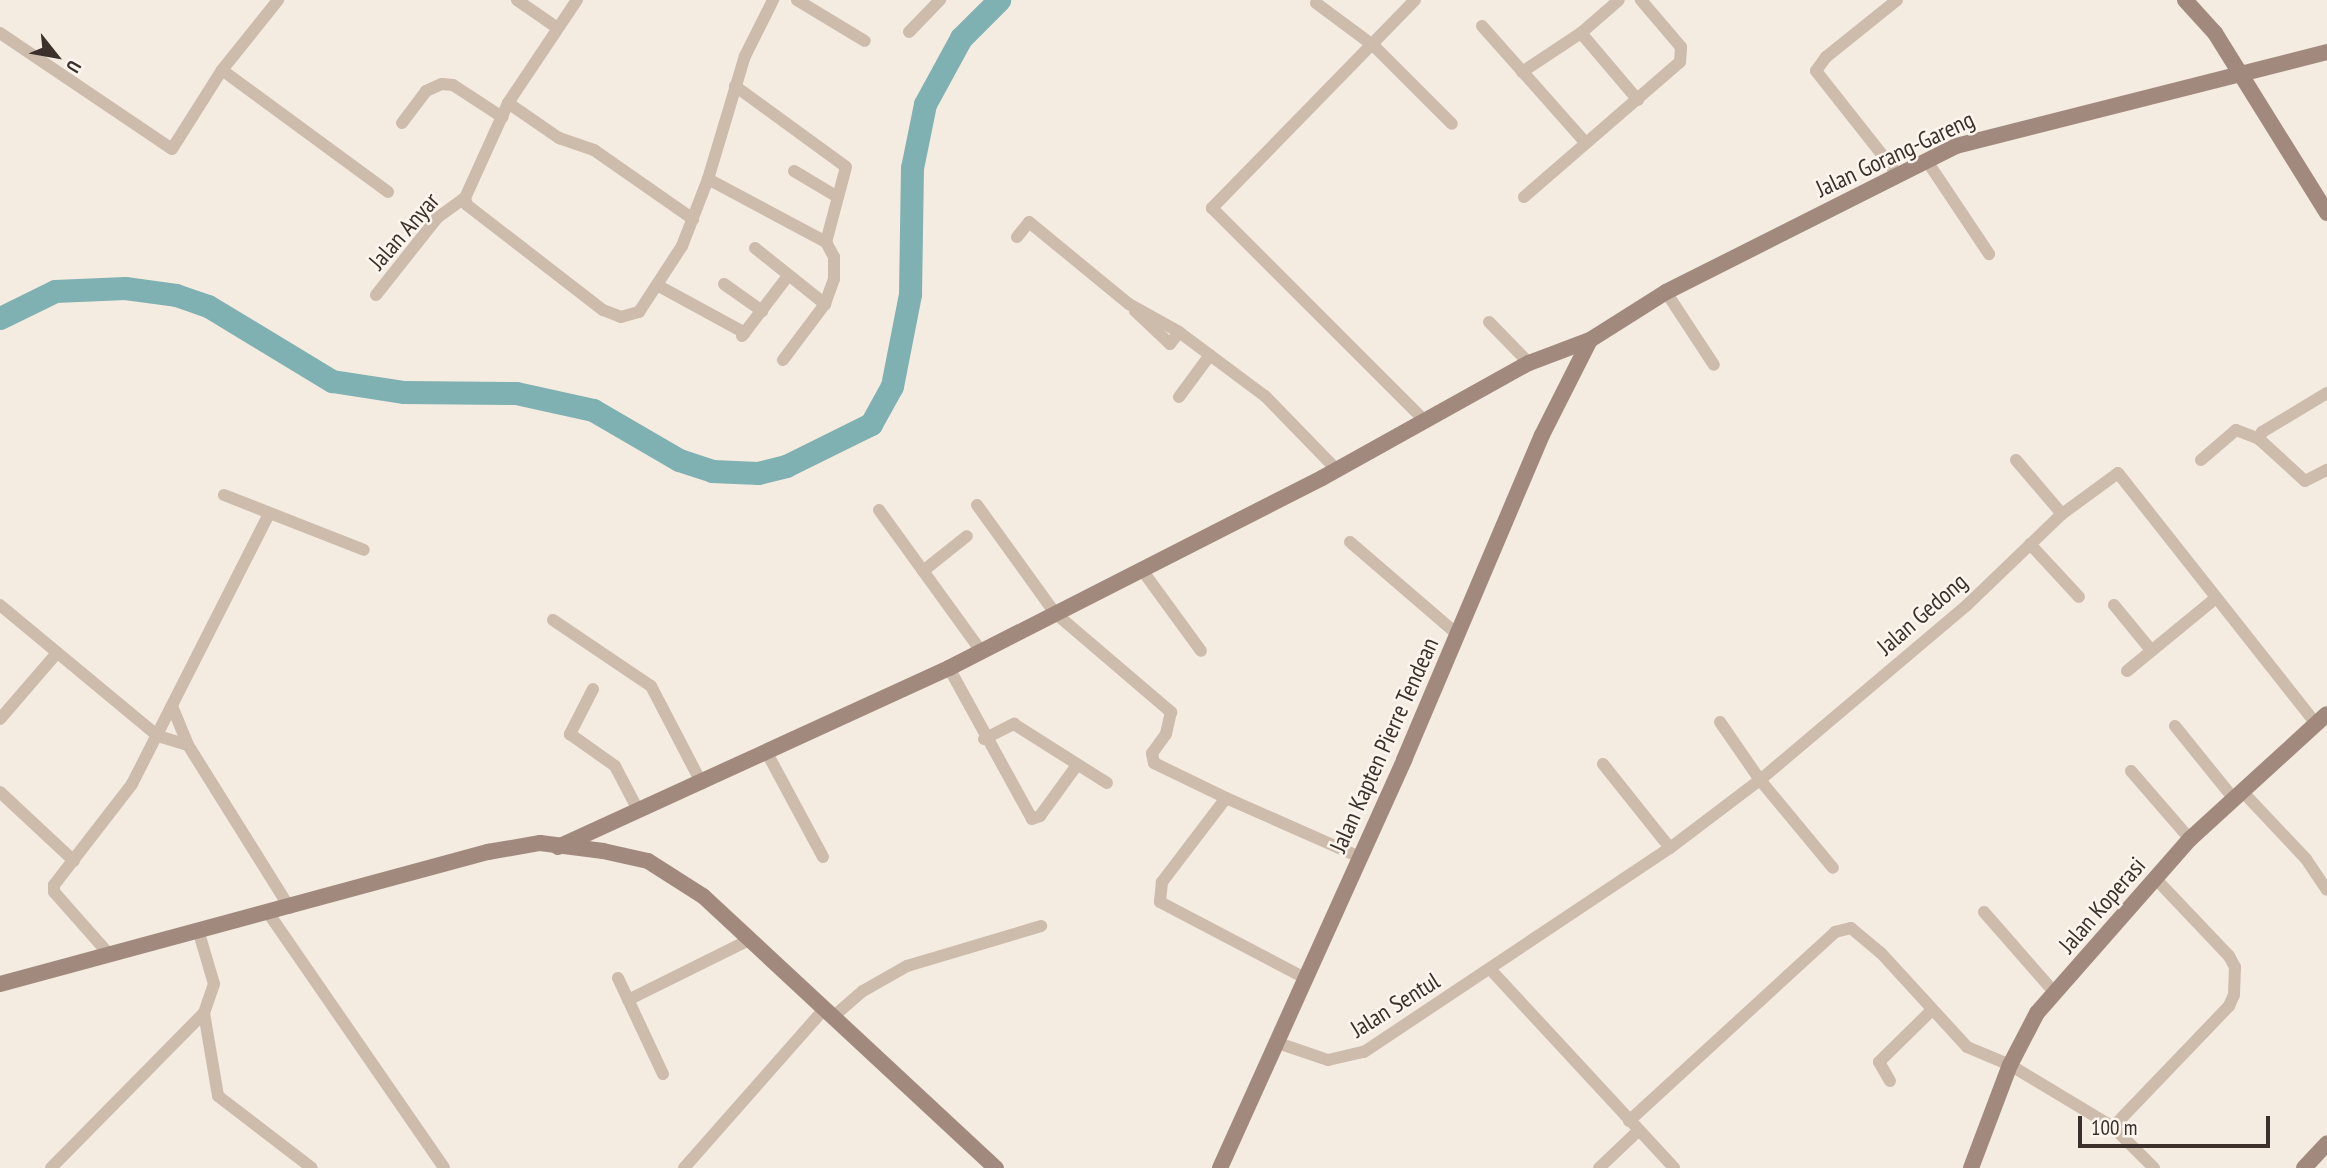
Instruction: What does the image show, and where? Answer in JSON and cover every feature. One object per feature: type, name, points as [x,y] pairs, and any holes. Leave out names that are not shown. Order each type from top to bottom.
[{"type":"street","points":[[0,33],[172,149],[178,145],[222,70],[278,0]]},
{"type":"street","points":[[517,0],[556,27]]},
{"type":"street","points":[[577,0],[556,27],[508,103],[465,198],[467,205],[603,310],[621,317],[639,313],[693,219],[708,179],[735,86],[773,0]]},
{"type":"street","points":[[797,0],[865,41]]},
{"type":"street","points":[[909,32],[940,0]]},
{"type":"street","points":[[1415,0],[1374,46],[1212,208],[1424,420]]},
{"type":"street","points":[[1522,72],[1581,33],[1619,0]]},
{"type":"street","points":[[1524,197],[1585,142],[1674,70],[1682,55],[1681,47],[1641,0]]},
{"type":"street","points":[[1897,0],[1826,57],[1816,71],[1898,175]]},
{"type":"street","points":[[2185,0],[2215,33],[2327,214]]},
{"type":"street","points":[[1316,3],[1374,46],[1452,124]]},
{"type":"street","points":[[1482,26],[1585,142]]},
{"type":"street","points":[[1581,33],[1638,100]]},
{"type":"street","name":"Jalan Gorang-Gareng","points":[[558,847],[638,810],[702,785],[949,668],[1337,470],[1529,363],[1590,341],[1666,292],[1927,161],[1985,135],[2327,52]]},
{"type":"street","points":[[222,70],[388,192]]},
{"type":"street","points":[[402,123],[426,91],[442,84],[453,85],[502,117]]},
{"type":"street","points":[[735,86],[846,167],[826,242]]},
{"type":"street","points":[[508,103],[559,138],[594,150],[693,219]]},
{"type":"street","points":[[1927,161],[1989,254]]},
{"type":"street","points":[[794,171],[836,197]]},
{"type":"street","points":[[708,179],[826,242],[834,257],[834,279],[825,304],[783,360]]},
{"type":"street","name":"Jalan Anyar","points":[[376,295],[437,218],[465,198]]},
{"type":"street","points":[[1017,237],[1028,222],[1129,304],[1170,344],[1179,332],[1265,396],[1337,470]]},
{"type":"street","points":[[755,248],[825,304]]},
{"type":"street","points":[[657,285],[744,335],[789,276]]},
{"type":"street","points":[[724,284],[762,311]]},
{"type":"street","points":[[1666,292],[1714,365]]},
{"type":"street","points":[[1489,322],[1529,363]]},
{"type":"street","name":"Jalan Kapten Pierre Tendean","points":[[1220,1168],[1458,635],[1542,435],[1590,341]]},
{"type":"street","points":[[1179,397],[1210,355]]},
{"type":"street","points":[[2259,439],[2262,432],[2327,393]]},
{"type":"street","points":[[2201,460],[2236,430],[2259,439],[2305,481],[2327,470]]},
{"type":"street","points":[[2016,460],[2062,514]]},
{"type":"street","name":"Jalan Gedong","points":[[1490,969],[1670,848],[1760,780],[1966,606],[2062,514],[2119,473],[2216,598],[2321,719]]},
{"type":"street","points":[[224,495],[268,516],[364,551]]},
{"type":"street","points":[[977,505],[1055,613],[1171,712],[1166,734],[1152,753],[1154,763],[1360,857]]},
{"type":"street","points":[[878,510],[981,651]]},
{"type":"street","points":[[108,953],[54,892],[56,882],[119,806],[158,736],[268,516]]},
{"type":"street","points":[[923,571],[967,536]]},
{"type":"street","points":[[1350,542],[1458,635]]},
{"type":"street","points":[[2030,544],[2078,597]]},
{"type":"street","points":[[1142,570],[1201,650]]},
{"type":"street","points":[[2127,671],[2216,598]]},
{"type":"street","points":[[0,605],[158,736],[187,745]]},
{"type":"street","points":[[2114,605],[2151,650]]},
{"type":"street","points":[[553,620],[651,686],[702,785]]},
{"type":"street","points":[[0,706],[54,650]]},
{"type":"street","points":[[0,719],[54,650]]},
{"type":"street","points":[[949,668],[984,739],[1032,819],[1040,816],[1077,765]]},
{"type":"street","points":[[593,689],[570,734],[614,766],[638,810]]},
{"type":"street","points":[[172,706],[187,745],[290,908]]},
{"type":"street","name":"Jalan Koperasi","points":[[1971,1168],[2025,1033],[2055,993],[2190,839],[2321,719]]},
{"type":"street","points":[[1720,722],[1760,780],[1833,868]]},
{"type":"street","points":[[984,739],[1014,724],[1107,783]]},
{"type":"street","points":[[2175,726],[2237,794],[2306,859],[2327,890]]},
{"type":"street","points":[[767,753],[823,857]]},
{"type":"street","points":[[1603,764],[1670,848]]},
{"type":"street","points":[[2131,771],[2190,839]]},
{"type":"street","points":[[0,792],[74,861]]},
{"type":"street","points":[[1226,798],[1173,865],[1158,897],[1167,906],[1305,978]]},
{"type":"street","points":[[0,984],[108,953],[199,933],[488,852],[540,843],[648,861],[703,897],[751,939],[996,1168]]},
{"type":"street","points":[[2113,1127],[2229,1006],[2234,995],[2235,967],[2229,956],[2156,879]]},
{"type":"street","points":[[1984,912],[2055,993]]},
{"type":"street","points":[[269,914],[444,1168]]},
{"type":"street","points":[[684,1168],[829,1012],[907,966],[1041,926]]},
{"type":"street","points":[[1599,1168],[1634,1126],[1841,929],[1852,928],[1864,936],[1967,1046],[2010,1065],[2113,1127],[2154,1168]]},
{"type":"street","points":[[51,1168],[204,1013],[214,984],[199,933]]},
{"type":"street","points":[[628,1000],[751,939]]},
{"type":"street","points":[[1490,969],[1674,1168]]},
{"type":"street","name":"Jalan Sentul","points":[[1278,1043],[1328,1060],[1364,1052],[1490,969]]},
{"type":"street","points":[[618,978],[663,1074]]},
{"type":"street","points":[[1889,1081],[1880,1062],[1932,1010]]},
{"type":"street","points":[[204,1013],[218,1096],[312,1168]]},
{"type":"street","points":[[2312,1165],[2327,1143]]},
{"type":"waterway","points":[[0,318],[55,291],[125,288],[176,295],[208,306],[332,381],[404,392],[516,393],[593,410],[679,460],[712,471],[758,473],[786,466],[871,424],[892,386],[910,294],[912,168],[925,104],[961,38],[999,0]]}]
